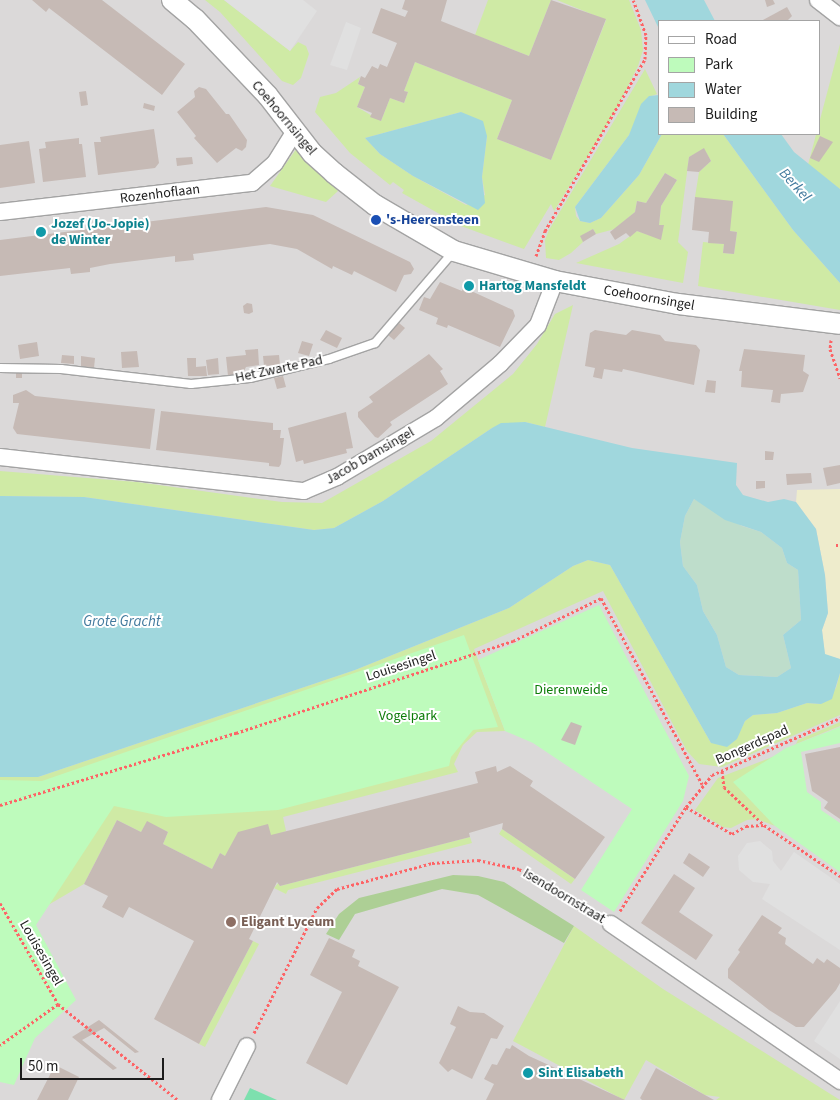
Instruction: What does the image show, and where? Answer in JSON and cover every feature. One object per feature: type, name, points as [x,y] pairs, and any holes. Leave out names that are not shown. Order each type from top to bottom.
[{"type":"street","name":"Coehoornsingel","points":[[172,0],[195,19],[268,96],[312,153],[375,205],[454,251],[529,276],[555,282],[678,304],[837,324]]},
{"type":"street","points":[[818,0],[840,17]]},
{"type":"street","name":"Rozenhoflaan","points":[[0,212],[252,183],[275,163],[295,131]]},
{"type":"street","name":"Jacob Damsingel","points":[[0,457],[304,491],[338,477],[436,418],[500,364],[538,325],[555,282]]},
{"type":"street","name":"Isendoornstraat","points":[[611,924],[840,1081]]},
{"type":"street","points":[[220,1100],[246,1046]]},
{"type":"lane","name":"Het Zwarte Pad","points":[[0,368],[61,369],[191,384],[250,378],[320,361],[375,343],[454,251]]},
{"type":"path","points":[[529,276],[545,231],[646,59],[646,34],[633,0]]},
{"type":"path","points":[[837,324],[830,349],[840,378]]},
{"type":"path","name":"Louisesingel","points":[[0,805],[236,732],[513,641],[601,598],[702,784]]},
{"type":"path","name":"Bongerdspad","points":[[686,808],[702,784],[722,771],[840,718]]},
{"type":"path","points":[[722,771],[724,787],[764,825],[840,876]]},
{"type":"path","points":[[611,924],[686,808],[732,834],[746,826],[764,825]]},
{"type":"path","name":"Isendoornstraat","points":[[246,1046],[317,908],[337,889],[432,863],[478,860],[519,870],[611,924]]},
{"type":"path","name":"Louisesingel","points":[[0,903],[58,1004],[0,1045]]},
{"type":"path","points":[[58,1004],[178,1100]]},
{"type":"shaded area","points":[[0,0],[840,0],[840,1100],[0,1100]]},
{"type":"shaded area","points":[[224,0],[303,0],[317,11],[290,51]]},
{"type":"shaded area","points":[[346,22],[361,28],[347,70],[330,65]]},
{"type":"shaded area","points":[[840,489],[840,659],[825,655],[822,630],[828,613],[825,575],[816,529],[796,502],[797,490]]},
{"type":"shaded area","points":[[760,841],[772,851],[773,861],[781,871],[794,852],[840,884],[840,950],[762,899],[770,884],[753,882],[739,870],[738,856],[747,843]]},
{"type":"shaded area","points":[[840,1001],[840,1059],[814,1041]]},
{"type":"green space","points":[[205,0],[224,0],[290,51],[298,42],[306,46],[309,54],[301,78],[293,85],[282,81],[220,12]]},
{"type":"green space","points":[[488,0],[551,0],[529,56],[475,35]]},
{"type":"green space","points":[[557,0],[629,0],[641,30],[643,50],[638,66],[615,112],[554,211],[551,204],[524,249],[461,226],[402,193],[404,190],[393,182],[390,185],[350,153],[315,112],[320,97],[336,93],[360,77],[358,84],[365,87],[357,107],[381,121],[390,98],[404,103],[408,92],[404,91],[415,62],[512,100],[497,139],[551,160],[606,20]],"holes":[[[461,112],[487,136],[482,177],[485,195],[466,205],[413,176],[380,154],[365,138]]]},
{"type":"green space","points":[[840,44],[840,189],[808,165],[816,135],[820,135],[820,120]]},
{"type":"green space","points":[[645,69],[657,94],[649,97],[629,135],[575,207],[576,216],[580,221],[590,223],[601,218],[639,175],[661,135],[724,135],[793,230],[840,283],[840,310],[698,286],[703,242],[724,244],[723,253],[734,254],[737,232],[730,231],[695,197],[699,172],[711,161],[704,149],[689,157],[678,242],[688,252],[683,283],[576,263],[619,244],[637,231],[661,239],[663,225],[659,225],[661,206],[677,180],[665,173],[646,203],[637,201],[635,212],[615,229],[596,234],[593,229],[581,236],[583,242],[571,253],[559,260],[546,258],[545,240],[549,230]]},
{"type":"green space","points":[[297,148],[338,191],[326,202],[270,186]]},
{"type":"green space","points":[[573,305],[545,427],[525,422],[492,428],[383,501],[334,528],[314,530],[84,497],[0,496],[0,471],[137,482],[282,502],[322,503],[431,441],[513,374],[537,344],[555,314]]},
{"type":"green space","points":[[694,499],[742,526],[761,532],[782,548],[787,563],[798,570],[801,620],[783,635],[791,668],[777,677],[739,675],[726,667],[717,635],[703,611],[697,585],[683,566],[680,542],[685,516]]},
{"type":"green space","name":"Vogelpark","points":[[588,560],[610,565],[711,743],[741,729],[745,721],[753,715],[777,713],[807,703],[821,704],[836,688],[840,673],[840,715],[722,767],[699,764],[687,751],[603,591],[474,649],[505,731],[477,732],[463,745],[454,764],[458,772],[283,817],[286,831],[225,856],[220,853],[212,869],[163,844],[168,832],[147,822],[141,832],[117,820],[84,884],[26,918],[0,882],[0,777],[38,777],[355,670],[509,608],[573,566]]},
{"type":"green space","name":"Dierenweide","points":[[599,605],[689,776],[683,801],[614,912],[581,890],[632,809],[533,743],[505,731],[478,660]]},
{"type":"green space","name":"Vogelpark","points":[[464,635],[498,727],[473,730],[451,757],[449,766],[278,810],[166,817],[114,806],[36,925],[76,1000],[35,1038],[14,1085],[0,1082],[0,780],[42,781]]},
{"type":"green space","points":[[840,722],[840,726],[796,744],[798,740]]},
{"type":"green space","points":[[840,727],[840,743],[801,752],[807,792],[821,802],[821,810],[840,823],[840,872],[775,826],[733,782],[786,748]]},
{"type":"green space","points":[[775,756],[734,782],[775,826],[757,819],[747,820],[731,828],[723,827],[695,810],[718,778]]},
{"type":"green space","points":[[502,829],[575,879],[571,884],[499,834]]},
{"type":"green space","points":[[470,837],[472,843],[288,890],[286,894],[274,888],[279,882],[280,886]]},
{"type":"green space","points":[[453,875],[478,876],[504,882],[574,926],[564,943],[478,895],[442,889],[355,914],[339,940],[326,934],[339,914],[359,898]]},
{"type":"green space","points":[[574,926],[663,989],[840,1100],[716,1100],[720,1097],[705,1095],[646,1060],[624,1100],[513,1041]]},
{"type":"green space","points":[[253,941],[259,944],[205,1047],[199,1044]]},
{"type":"green space","points":[[250,1088],[277,1100],[244,1100]]},
{"type":"water","points":[[645,0],[704,0],[714,20],[658,20],[658,27]]},
{"type":"water","points":[[658,95],[658,135],[661,135],[639,175],[601,218],[590,223],[580,221],[575,207],[629,135],[641,104],[649,96]]},
{"type":"water","points":[[461,112],[483,121],[487,136],[482,177],[485,203],[478,210],[413,176],[380,154],[365,138]]},
{"type":"water","name":"Berkel","points":[[724,135],[782,135],[794,152],[840,189],[840,283],[793,230]]},
{"type":"water","name":"Grote Gracht","points":[[525,422],[632,448],[737,463],[736,485],[743,495],[768,502],[784,499],[796,502],[816,529],[825,575],[828,613],[822,630],[825,654],[840,659],[840,673],[832,699],[821,704],[807,703],[777,713],[753,715],[745,721],[737,739],[727,747],[711,743],[610,565],[588,560],[573,566],[509,608],[355,670],[38,777],[0,777],[0,496],[84,497],[314,530],[334,528],[383,501],[501,423]],"holes":[[[694,499],[725,520],[761,532],[782,548],[787,563],[798,570],[801,620],[783,635],[791,668],[777,677],[739,675],[726,667],[717,635],[703,611],[697,585],[683,566],[680,542],[685,516]]]},
{"type":"building","points":[[32,0],[102,0],[185,64],[162,95],[49,8],[46,12]]},
{"type":"building","points":[[405,0],[447,0],[441,21],[529,56],[551,0],[606,19],[551,160],[497,139],[512,100],[415,62],[404,91],[408,92],[404,103],[390,98],[381,121],[370,117],[372,113],[357,107],[365,87],[358,84],[361,76],[365,78],[372,66],[378,69],[380,64],[387,67],[397,43],[372,33],[381,8],[405,17],[408,11],[402,9]]},
{"type":"building","points":[[765,0],[773,0],[775,4],[767,7]]},
{"type":"building","points":[[787,7],[792,16],[788,20],[763,20]]},
{"type":"building","points":[[199,87],[206,89],[226,114],[229,114],[247,140],[246,147],[242,151],[236,148],[217,163],[194,138],[196,136],[177,112],[195,97],[194,91]]},
{"type":"building","points":[[86,91],[88,105],[81,106],[79,92]]},
{"type":"building","points":[[144,103],[155,106],[154,111],[143,108]]},
{"type":"building","points":[[154,129],[159,163],[155,168],[98,175],[94,142],[101,142],[100,137]]},
{"type":"building","points":[[820,136],[833,142],[819,162],[810,158]]},
{"type":"building","points":[[79,138],[79,144],[82,144],[86,177],[43,182],[39,149],[46,148],[45,142]]},
{"type":"building","points":[[29,141],[35,183],[0,188],[0,145]]},
{"type":"building","points":[[704,148],[711,161],[699,172],[687,171],[689,157]]},
{"type":"building","points":[[192,157],[193,164],[177,166],[176,158]]},
{"type":"building","points":[[665,173],[677,180],[661,206],[659,225],[664,225],[661,240],[637,231],[630,237],[626,233],[615,240],[610,232],[635,212],[637,201],[646,203]]},
{"type":"building","points":[[695,197],[733,201],[730,231],[737,232],[734,254],[723,253],[724,244],[708,243],[709,232],[692,230]]},
{"type":"building","points":[[266,207],[313,215],[410,262],[414,269],[411,274],[404,275],[396,292],[354,271],[352,275],[333,266],[332,269],[297,249],[270,244],[193,254],[194,260],[175,262],[175,256],[110,264],[90,268],[90,272],[71,274],[70,268],[0,276],[0,240]]},
{"type":"building","points":[[593,229],[596,234],[583,242],[580,236]]},
{"type":"building","points":[[440,282],[462,291],[463,288],[469,290],[513,310],[515,316],[500,347],[448,325],[447,328],[436,324],[438,318],[419,310],[424,297],[430,299]]},
{"type":"building","points":[[247,303],[252,304],[253,312],[249,314],[244,313],[243,306]]},
{"type":"building","points":[[399,323],[405,328],[394,340],[388,335]]},
{"type":"building","points":[[326,330],[342,338],[337,348],[320,340]]},
{"type":"building","points":[[595,330],[626,335],[632,330],[660,335],[665,341],[696,345],[700,350],[694,385],[623,369],[622,372],[604,369],[602,379],[593,377],[595,368],[585,366],[590,333]]},
{"type":"building","points":[[302,341],[313,344],[309,356],[298,353]]},
{"type":"building","points":[[37,342],[39,356],[20,359],[18,345]]},
{"type":"building","points":[[258,349],[259,365],[246,367],[242,375],[228,376],[226,357],[246,355],[245,350]]},
{"type":"building","points":[[744,349],[805,355],[803,371],[809,375],[803,392],[781,394],[780,403],[771,402],[773,390],[741,387],[742,371],[739,371]]},
{"type":"building","points":[[137,351],[139,367],[122,368],[121,352]]},
{"type":"building","points":[[429,354],[443,369],[440,371],[448,384],[390,422],[392,425],[378,438],[375,437],[358,417],[358,412],[373,402],[369,397]]},
{"type":"building","points":[[62,355],[74,356],[74,364],[61,363]]},
{"type":"building","points":[[279,355],[280,365],[264,366],[263,356]]},
{"type":"building","points":[[81,356],[95,358],[94,368],[81,367]]},
{"type":"building","points":[[187,358],[196,358],[196,367],[206,366],[207,376],[188,376]]},
{"type":"building","points":[[218,358],[219,374],[208,375],[206,360]]},
{"type":"building","points":[[16,371],[22,371],[22,378],[16,378]]},
{"type":"building","points":[[283,376],[286,387],[277,389],[274,378]]},
{"type":"building","points":[[707,380],[716,381],[715,393],[705,392]]},
{"type":"building","points":[[26,390],[35,396],[155,409],[150,449],[17,434],[13,428],[19,403],[13,403],[13,395]]},
{"type":"building","points":[[161,411],[273,423],[273,430],[281,430],[280,438],[284,438],[281,464],[279,467],[269,466],[269,463],[156,450]]},
{"type":"building","points":[[346,412],[353,448],[346,449],[347,453],[304,464],[303,460],[296,462],[288,428]]},
{"type":"building","points":[[765,451],[774,452],[773,460],[765,460]]},
{"type":"building","points":[[840,465],[840,483],[827,486],[823,468]]},
{"type":"building","points":[[811,473],[812,483],[787,485],[786,474]]},
{"type":"building","points":[[756,481],[765,481],[765,488],[756,489]]},
{"type":"building","points":[[571,722],[582,726],[575,745],[561,740]]},
{"type":"building","points":[[840,747],[840,819],[824,808],[828,802],[812,791],[805,754]]},
{"type":"building","points":[[496,766],[497,772],[510,766],[533,781],[530,786],[605,837],[575,879],[502,829],[503,823],[469,833],[470,837],[280,886],[277,882],[249,939],[253,941],[199,1044],[154,1019],[194,941],[129,907],[123,918],[102,907],[108,896],[84,884],[117,820],[141,832],[147,821],[168,832],[163,844],[212,869],[220,853],[225,856],[238,832],[268,824],[271,835],[478,783],[475,772]]},
{"type":"building","points":[[689,853],[710,867],[703,877],[683,863]]},
{"type":"building","points":[[674,874],[695,888],[679,912],[713,935],[696,960],[641,923]]},
{"type":"building","points":[[762,915],[782,928],[778,933],[786,938],[785,944],[813,964],[817,958],[824,963],[827,959],[840,968],[840,983],[836,990],[804,1027],[796,1027],[769,1010],[728,978],[728,969],[740,952],[738,950]]},
{"type":"building","points":[[329,938],[355,950],[352,957],[360,961],[358,966],[399,987],[347,1085],[306,1063],[342,992],[310,975]]},
{"type":"building","points":[[458,1006],[470,1012],[484,1013],[504,1026],[497,1039],[491,1038],[472,1079],[452,1069],[448,1072],[439,1063],[456,1027],[450,1024]]},
{"type":"building","points":[[99,1020],[139,1052],[135,1053],[104,1028],[82,1040],[117,1068],[113,1070],[72,1037]]},
{"type":"building","name":"Sint Elisabeth","points":[[512,1045],[529,1056],[625,1100],[486,1100],[494,1084],[484,1079],[492,1064],[497,1065],[506,1048],[510,1049]]},
{"type":"building","points":[[55,1065],[79,1077],[68,1100],[37,1100]]},
{"type":"building","name":"Sint Elisabeth","points":[[656,1068],[714,1100],[642,1100],[640,1098]]},
{"type":"place","name":"'s-Heerensteen","points":[[376,220]]},
{"type":"place","name":"Jozef (Jo-Jopie) de Winter","points":[[41,232]]},
{"type":"place","name":"Hartog Mansfeldt","points":[[469,286]]},
{"type":"place","name":"Eligant Lyceum","points":[[231,922]]},
{"type":"place","name":"Sint Elisabeth","points":[[528,1073]]}]
